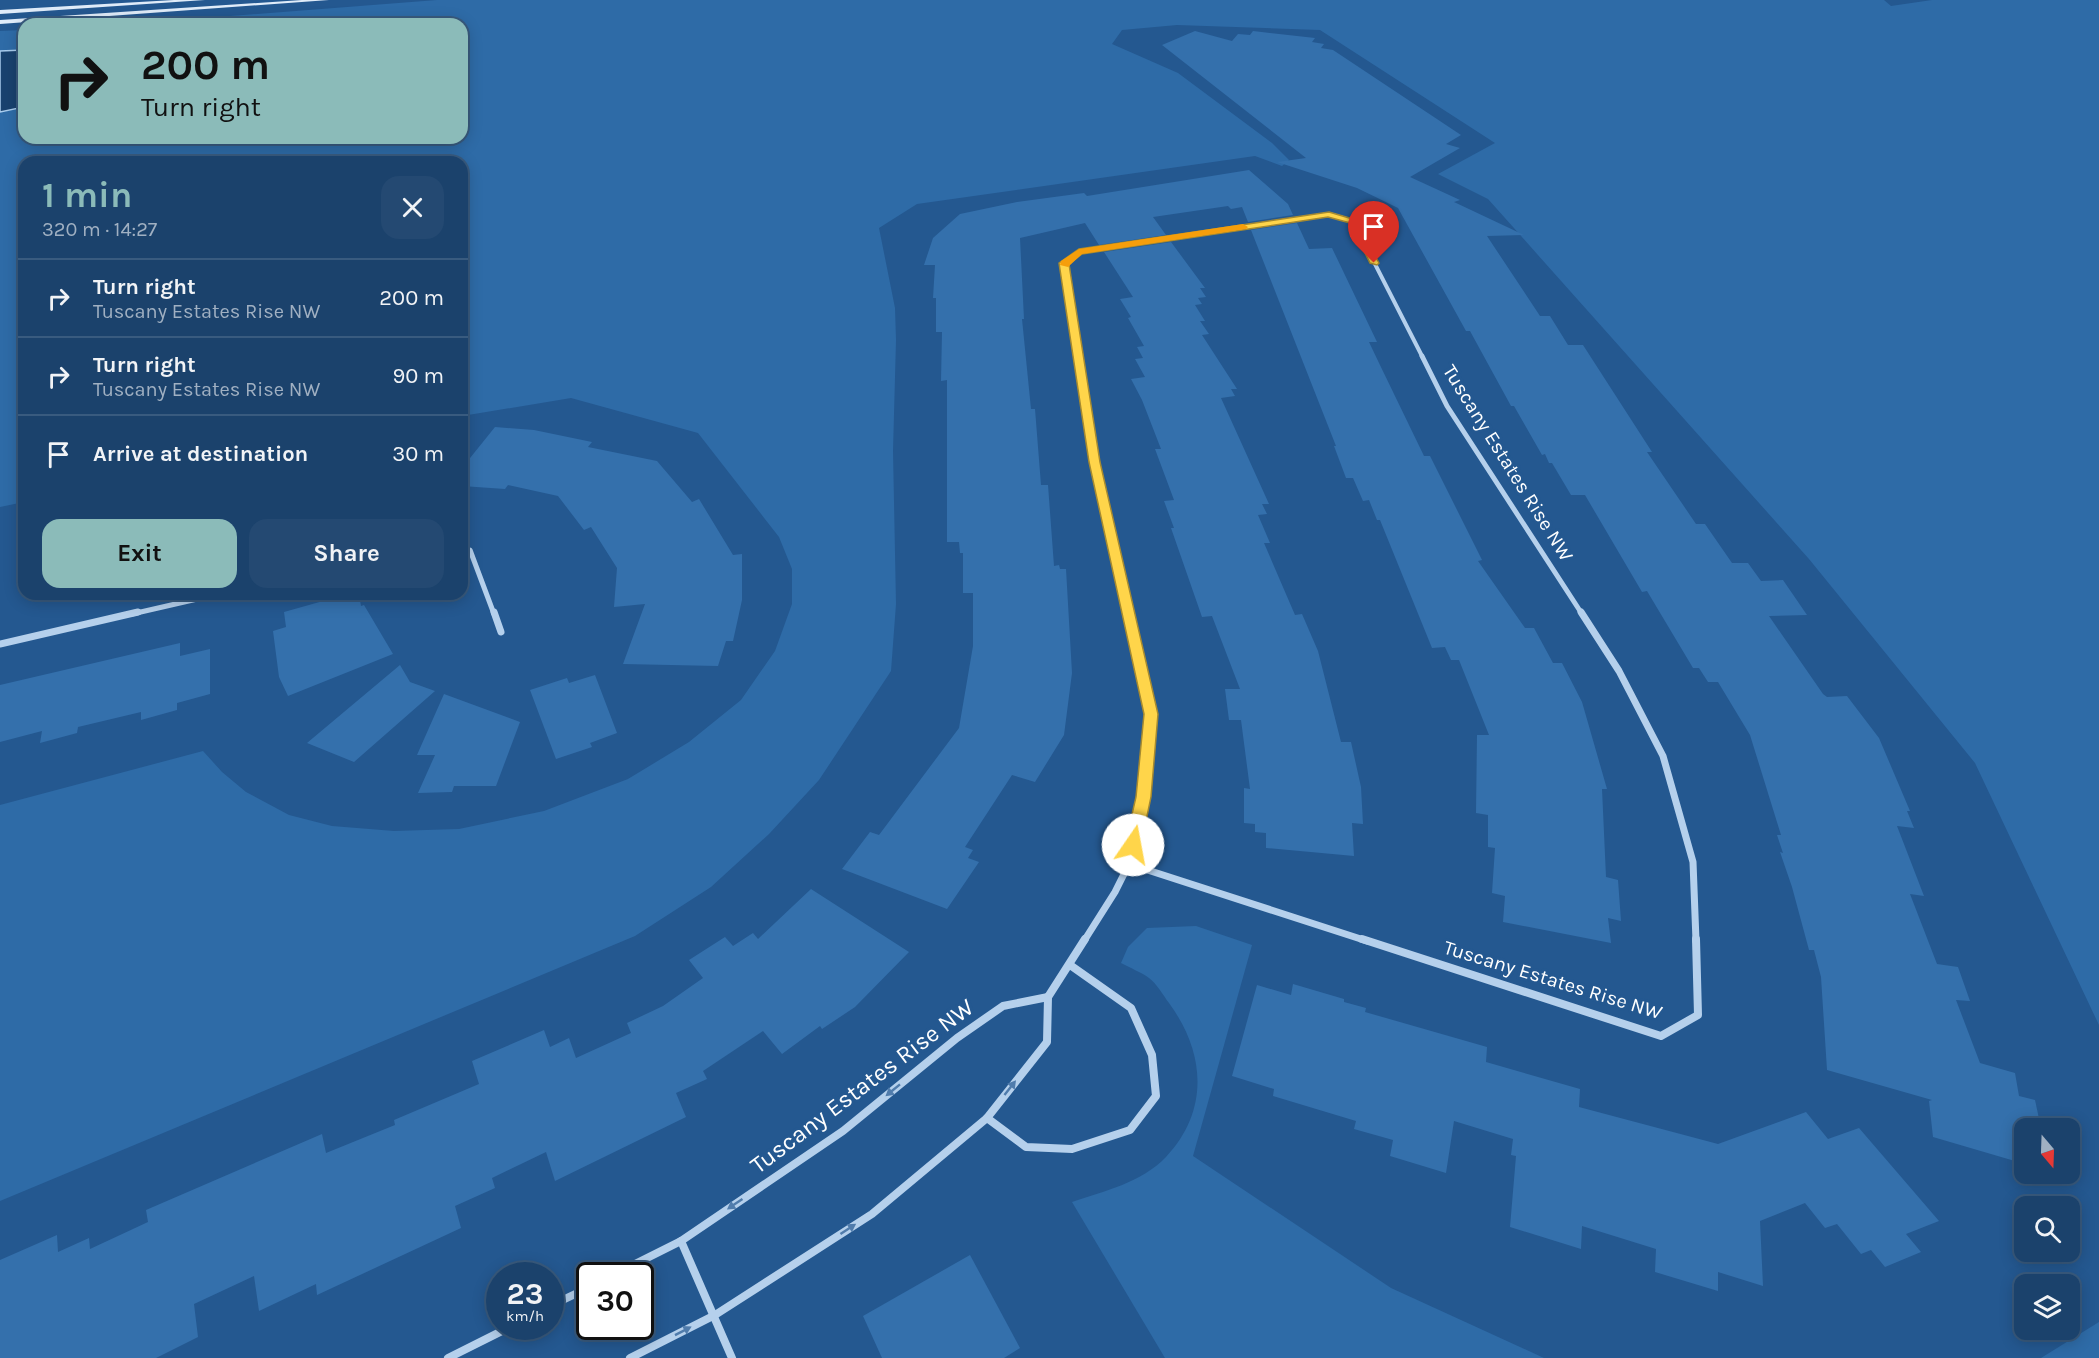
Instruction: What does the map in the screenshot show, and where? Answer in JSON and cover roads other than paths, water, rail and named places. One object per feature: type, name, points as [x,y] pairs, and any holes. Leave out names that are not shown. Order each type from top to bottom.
[{"type":"street","points":[[0,12],[202,0]]},
{"type":"street","points":[[59,18],[326,0]]},
{"type":"street","points":[[0,22],[18,21]]},
{"type":"street","name":"Tuscany Estates Rise NW","points":[[639,1262],[681,1241],[843,1131],[957,1038],[1003,1006],[1048,997],[1070,965],[1129,864],[1144,797],[1151,714],[1095,462],[1064,263],[1079,252],[1329,214],[1353,222],[1447,406],[1619,671],[1663,756],[1693,862],[1698,1015],[1661,1036],[1129,864]]},
{"type":"street","points":[[468,550],[470,550],[501,632]]},
{"type":"street","points":[[0,644],[193,600]]},
{"type":"street","points":[[987,1118],[1026,1147],[1072,1149],[1130,1130],[1156,1096],[1152,1055],[1131,1008],[1070,965]]},
{"type":"street","points":[[630,1358],[715,1315],[872,1214],[987,1118],[1047,1042],[1048,997]]},
{"type":"street","points":[[681,1241],[732,1358]]},
{"type":"street","points":[[448,1358],[486,1339]]}]
